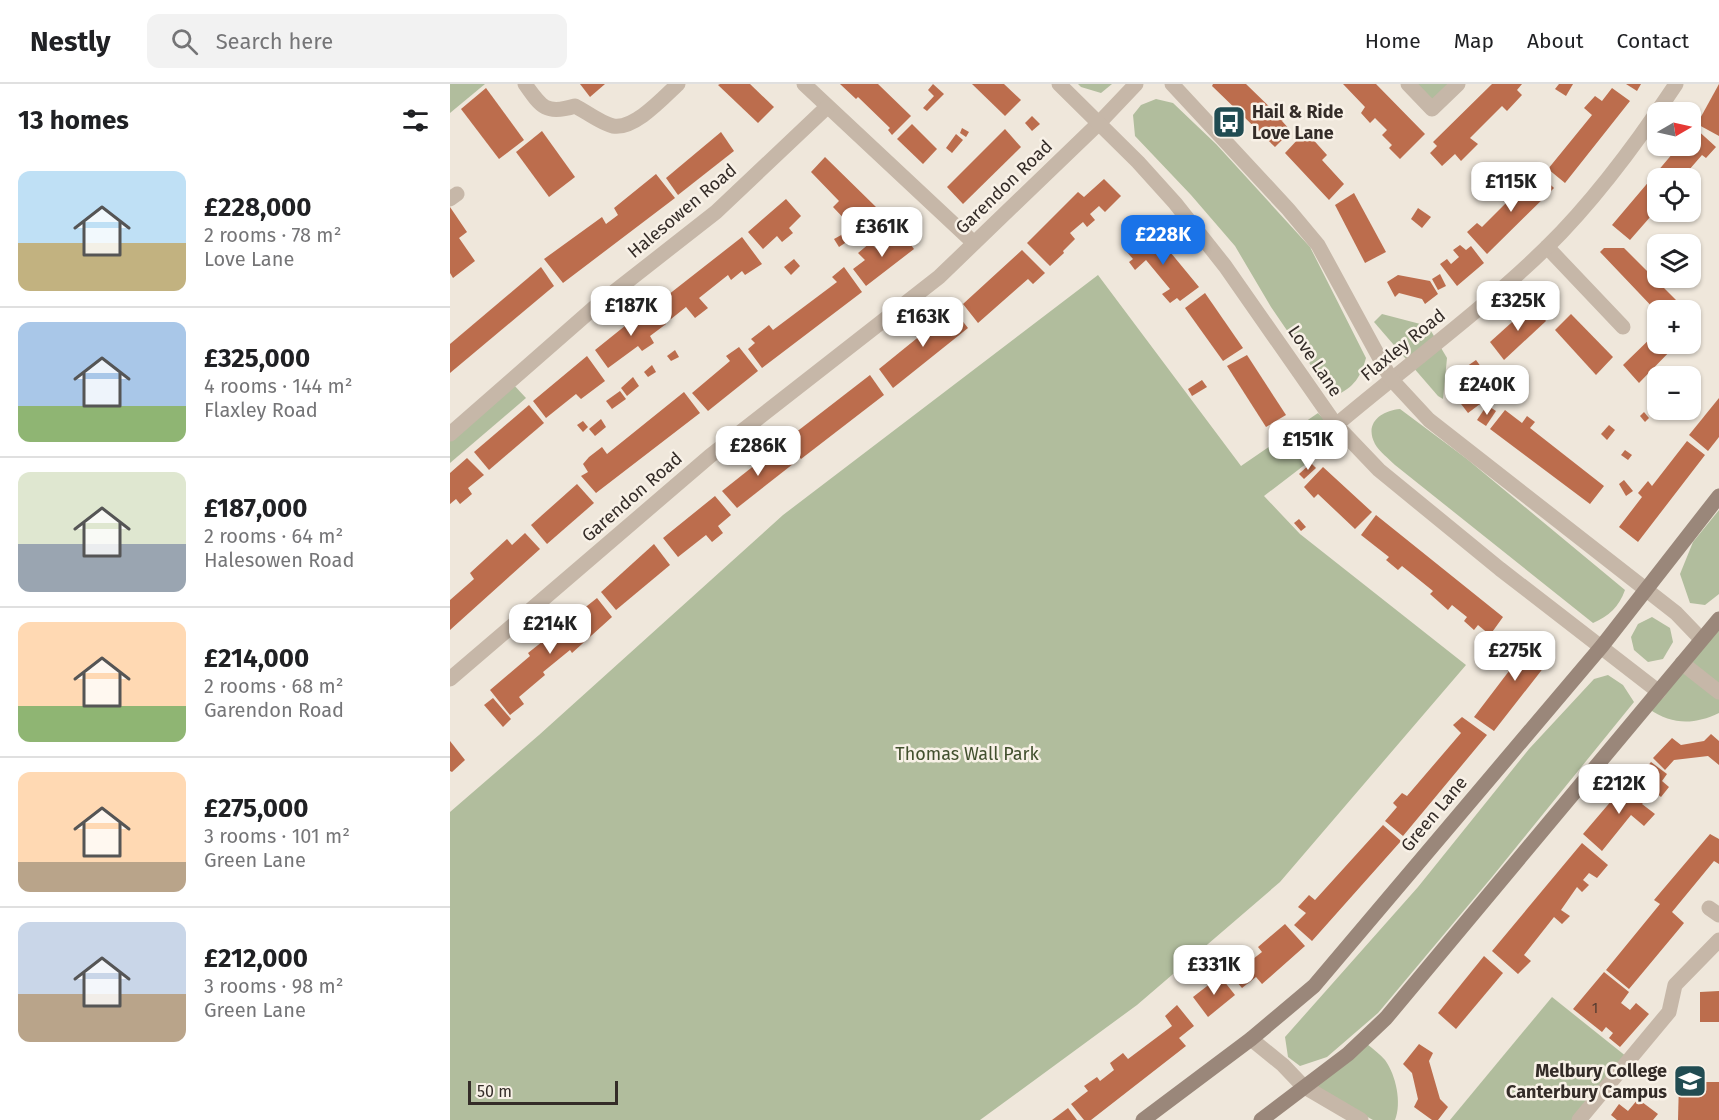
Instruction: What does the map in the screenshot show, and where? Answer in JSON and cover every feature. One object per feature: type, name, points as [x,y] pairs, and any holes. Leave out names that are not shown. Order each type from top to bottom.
[{"type":"main road","name":"Green Lane","points":[[1143,1120],[1251,1039],[1314,986],[1602,646],[1719,496]]},
{"type":"main road","points":[[1261,1120],[1348,1054],[1386,1018],[1719,619]]},
{"type":"street","points":[[525,84],[540,106],[559,111],[575,106],[610,126],[623,127],[638,119],[678,84]]},
{"type":"street","points":[[804,84],[974,243]]},
{"type":"street","name":"Love Lane","points":[[1059,84],[1175,202],[1225,266],[1336,425],[1379,470],[1500,569],[1659,692]]},
{"type":"street","name":"Garendon Road","points":[[450,679],[710,456],[779,400],[890,318],[939,277],[1099,123],[1136,84]]},
{"type":"street","points":[[1172,84],[1288,209],[1318,245],[1391,379],[1429,420],[1676,613],[1701,639]]},
{"type":"street","points":[[1408,84],[1432,109],[1458,84]]},
{"type":"street","name":"Flaxley Road","points":[[1336,425],[1488,302],[1547,247],[1592,197],[1648,126],[1676,84]]},
{"type":"street","name":"Halesowen Road","points":[[450,434],[596,306],[716,212],[827,107]]},
{"type":"street","points":[[1547,247],[1623,327]]},
{"type":"street","points":[[1682,663],[1719,692]]},
{"type":"street","points":[[1578,1120],[1668,1012],[1675,985],[1719,940]]},
{"type":"street","points":[[1251,1039],[1283,1065],[1303,1086],[1362,1120]]},
{"type":"green space","points":[[450,84],[485,84],[450,113]]},
{"type":"green space","points":[[1078,84],[1112,84],[1101,93]]},
{"type":"green space","points":[[1413,84],[1451,84],[1432,103]]},
{"type":"green space","points":[[1156,99],[1173,103],[1216,144],[1310,247],[1366,358],[1359,376],[1348,389],[1336,395],[1329,392],[1271,307],[1235,246],[1135,136],[1133,115],[1141,105]]},
{"type":"green space","name":"Thomas Wall Park","points":[[1098,275],[1241,466],[1318,413],[1341,437],[1264,496],[1300,534],[1466,665],[1280,882],[1137,1005],[980,1120],[450,1120],[450,812],[783,515]]},
{"type":"green space","points":[[1382,314],[1428,326],[1447,358],[1443,399],[1374,322]]},
{"type":"green space","points":[[512,383],[526,398],[450,463],[450,437]]},
{"type":"green space","points":[[1400,409],[1467,459],[1625,590],[1613,610],[1593,623],[1387,458],[1372,437],[1373,424],[1381,415]]},
{"type":"green space","points":[[1719,510],[1719,594],[1705,605],[1690,603],[1680,574],[1693,542]]},
{"type":"green space","points":[[1652,617],[1670,628],[1673,642],[1663,659],[1648,662],[1634,650],[1631,637],[1638,624]]},
{"type":"green space","points":[[1719,625],[1719,713],[1701,720],[1683,721],[1666,718],[1649,709]]},
{"type":"green space","points":[[1608,675],[1623,685],[1634,702],[1492,877],[1378,1013],[1327,1057],[1300,1066],[1288,1057],[1285,1037],[1418,887],[1529,749],[1594,679]]},
{"type":"green space","points":[[1552,997],[1627,1057],[1573,1120],[1450,1120]]},
{"type":"green space","points":[[1367,1044],[1385,1060],[1392,1073],[1398,1098],[1395,1120],[1373,1120],[1311,1086]]},
{"type":"building","points":[[580,84],[605,84],[590,97]]},
{"type":"building","points":[[750,84],[774,107],[758,123],[718,85]]},
{"type":"building","points":[[840,84],[878,84],[911,116],[892,135],[888,130],[890,128],[858,97],[856,99]]},
{"type":"building","points":[[933,84],[944,94],[927,111],[923,108],[934,96],[928,90]]},
{"type":"building","points":[[972,84],[1004,84],[1021,100],[1005,116]]},
{"type":"building","points":[[1213,84],[1246,84],[1276,113],[1280,110],[1286,116],[1282,121],[1291,131],[1275,147],[1212,86]]},
{"type":"building","points":[[1343,84],[1376,84],[1425,134],[1400,159],[1389,148],[1392,145],[1382,135],[1387,130],[1375,118],[1370,123],[1361,113],[1365,107]]},
{"type":"building","points":[[1492,84],[1522,84],[1517,90],[1522,95],[1507,111],[1502,106],[1470,138],[1478,144],[1461,161],[1455,154],[1442,166],[1430,153],[1437,146],[1433,142]]},
{"type":"building","points":[[1559,84],[1573,84],[1566,96],[1555,89]]},
{"type":"building","points":[[1626,84],[1641,84],[1637,91]]},
{"type":"building","points":[[1719,84],[1719,136],[1701,126],[1701,117]]},
{"type":"building","points":[[486,88],[524,140],[499,159],[461,109]]},
{"type":"building","points":[[1612,88],[1630,101],[1565,183],[1548,169],[1592,115],[1584,108],[1595,96],[1602,101]]},
{"type":"building","points":[[1032,116],[1040,124],[1032,131],[1025,123]]},
{"type":"building","points":[[912,124],[937,149],[923,164],[897,139]]},
{"type":"building","points":[[962,128],[969,132],[966,137],[960,133]]},
{"type":"building","points":[[1005,129],[1021,147],[963,204],[947,187]]},
{"type":"building","points":[[542,131],[575,177],[549,197],[516,152]]},
{"type":"building","points":[[721,132],[734,151],[678,195],[666,178]]},
{"type":"building","points":[[1701,133],[1716,147],[1706,158],[1702,155],[1691,168],[1660,168],[1671,156],[1701,156]]},
{"type":"building","points":[[956,134],[963,140],[952,153],[946,148]]},
{"type":"building","points":[[1309,135],[1327,155],[1322,160],[1344,184],[1329,200],[1285,153],[1300,137],[1303,140]]},
{"type":"building","points":[[825,157],[876,207],[861,223],[851,226],[833,207],[839,201],[811,172]]},
{"type":"building","points":[[1537,172],[1554,188],[1487,254],[1467,232],[1477,223],[1482,227]]},
{"type":"building","points":[[656,174],[675,198],[563,283],[544,259],[602,217],[606,224],[618,215],[614,208]]},
{"type":"building","points":[[1104,179],[1121,196],[1105,212],[1099,206],[1090,214],[1095,220],[1087,227],[1083,222],[1070,233],[1075,239],[1050,266],[1027,243],[1078,192],[1084,197]]},
{"type":"building","points":[[1647,184],[1647,221],[1630,240],[1612,225]]},
{"type":"building","points":[[1354,193],[1386,252],[1365,263],[1335,205]]},
{"type":"building","points":[[786,199],[801,216],[789,228],[793,233],[782,242],[777,236],[763,249],[748,232]]},
{"type":"building","points":[[450,207],[467,232],[459,238],[475,261],[453,278],[450,273]]},
{"type":"building","points":[[1418,208],[1431,217],[1422,228],[1411,219]]},
{"type":"building","points":[[1152,230],[1199,287],[1180,301],[1177,298],[1170,303],[1162,294],[1170,289],[1146,260],[1135,270],[1129,262],[1133,259],[1126,251]]},
{"type":"building","points":[[849,232],[854,238],[850,241],[846,235]]},
{"type":"building","points":[[901,232],[914,249],[866,286],[853,269],[865,260],[858,253],[870,243],[878,250],[882,247],[879,243],[887,237],[890,240]]},
{"type":"building","points":[[843,234],[848,241],[839,247],[834,239]]},
{"type":"building","points":[[742,237],[762,264],[745,275],[742,271],[731,280],[728,275],[699,298],[708,308],[695,318],[686,307],[671,319],[659,302]]},
{"type":"building","points":[[1460,245],[1466,250],[1471,246],[1484,263],[1457,286],[1440,264],[1447,259],[1451,264],[1459,257],[1453,250]]},
{"type":"building","points":[[1604,248],[1624,248],[1647,271],[1647,288],[1664,288],[1676,300],[1647,301],[1600,252]]},
{"type":"building","points":[[1022,250],[1045,273],[1033,284],[1028,279],[978,323],[963,304]]},
{"type":"building","points":[[794,259],[800,266],[791,275],[784,267]]},
{"type":"building","points":[[541,267],[554,286],[450,373],[450,344]]},
{"type":"building","points":[[844,267],[862,292],[762,368],[748,349],[755,343],[751,339],[769,325],[773,330],[837,282],[832,277]]},
{"type":"building","points":[[1440,274],[1446,286],[1438,290],[1432,279]]},
{"type":"building","points":[[1398,275],[1430,281],[1438,294],[1425,304],[1422,299],[1399,293],[1395,297],[1387,282]]},
{"type":"building","points":[[1205,293],[1243,348],[1223,361],[1185,308]]},
{"type":"building","points":[[1532,304],[1546,321],[1504,360],[1490,342]]},
{"type":"building","points":[[651,305],[666,324],[650,336],[654,343],[642,351],[638,346],[608,368],[595,350]]},
{"type":"building","points":[[953,309],[968,328],[893,388],[879,369]]},
{"type":"building","points":[[1571,314],[1613,357],[1596,375],[1555,330]]},
{"type":"building","points":[[1647,342],[1647,354],[1667,354],[1656,366],[1647,366],[1647,375],[1639,383],[1623,365]]},
{"type":"building","points":[[739,347],[758,371],[708,411],[692,393],[730,361],[726,356]]},
{"type":"building","points":[[675,350],[679,357],[671,361],[667,356]]},
{"type":"building","points":[[1247,355],[1286,415],[1266,427],[1227,366]]},
{"type":"building","points":[[587,356],[605,381],[581,399],[576,394],[546,418],[533,401]]},
{"type":"building","points":[[1476,360],[1484,371],[1480,404],[1468,413],[1458,400],[1463,396],[1466,375],[1463,369]]},
{"type":"building","points":[[652,365],[656,372],[648,377],[644,372]]},
{"type":"building","points":[[870,375],[884,395],[801,459],[786,440]]},
{"type":"building","points":[[633,377],[639,386],[627,396],[621,388]]},
{"type":"building","points":[[1202,380],[1207,387],[1192,396],[1188,389]]},
{"type":"building","points":[[620,391],[626,399],[612,409],[606,401]]},
{"type":"building","points":[[684,392],[700,413],[596,493],[581,476],[588,472],[583,464],[589,457],[602,447],[607,454]]},
{"type":"building","points":[[1719,398],[1719,437],[1708,451],[1689,435]]},
{"type":"building","points":[[529,405],[544,423],[489,470],[474,452]]},
{"type":"building","points":[[1487,405],[1496,411],[1486,426],[1477,420]]},
{"type":"building","points":[[1505,410],[1522,423],[1527,416],[1535,422],[1530,428],[1604,486],[1590,504],[1490,429]]},
{"type":"building","points":[[1644,412],[1647,420],[1645,422],[1640,416]]},
{"type":"building","points":[[601,419],[606,427],[595,436],[589,429]]},
{"type":"building","points":[[583,421],[588,427],[583,432],[577,425]]},
{"type":"building","points":[[1609,425],[1615,430],[1607,440],[1601,434]]},
{"type":"building","points":[[1687,441],[1705,455],[1638,542],[1619,527],[1642,497],[1638,493],[1648,481],[1652,486]]},
{"type":"building","points":[[779,446],[793,464],[737,508],[722,491]]},
{"type":"building","points":[[1625,450],[1632,455],[1628,460],[1621,455]]},
{"type":"building","points":[[467,458],[484,475],[468,488],[472,494],[460,504],[456,499],[450,504],[450,473]]},
{"type":"building","points":[[1311,463],[1316,468],[1304,479],[1299,474]]},
{"type":"building","points":[[1323,467],[1372,512],[1355,529],[1318,494],[1314,498],[1304,487]]},
{"type":"building","points":[[1624,480],[1633,491],[1626,496],[1619,484]]},
{"type":"building","points":[[577,484],[594,503],[547,544],[531,525]]},
{"type":"building","points":[[715,496],[731,515],[718,526],[723,533],[712,542],[706,535],[678,557],[663,538]]},
{"type":"building","points":[[1376,515],[1503,617],[1490,635],[1478,625],[1474,630],[1464,621],[1467,617],[1452,605],[1448,610],[1430,594],[1433,591],[1402,566],[1398,570],[1386,560],[1389,557],[1361,535]]},
{"type":"building","points":[[1299,519],[1306,527],[1301,531],[1294,523]]},
{"type":"building","points":[[525,533],[540,549],[450,630],[450,600],[474,579],[470,573],[507,539],[512,545]]},
{"type":"building","points":[[654,544],[670,565],[616,610],[601,592]]},
{"type":"building","points":[[597,598],[612,617],[572,653],[570,650],[543,672],[545,675],[519,697],[524,704],[510,715],[490,690],[530,656],[528,653]]},
{"type":"building","points":[[1529,633],[1555,653],[1494,731],[1474,717],[1525,650],[1519,645]]},
{"type":"building","points":[[493,698],[511,719],[503,727],[484,705]]},
{"type":"building","points":[[1462,717],[1487,735],[1403,836],[1385,821],[1397,807],[1393,803],[1402,793],[1407,796],[1461,733],[1453,725]]},
{"type":"building","points":[[1711,734],[1719,741],[1719,765],[1708,756],[1674,760],[1665,770],[1653,758],[1672,738],[1681,745],[1704,741]]},
{"type":"building","points":[[450,741],[465,760],[452,772],[450,771]]},
{"type":"building","points":[[1651,762],[1667,774],[1662,781],[1669,787],[1661,797],[1634,775],[1642,766],[1645,769]]},
{"type":"building","points":[[1630,779],[1650,795],[1642,804],[1655,814],[1644,826],[1631,815],[1602,851],[1583,834]]},
{"type":"building","points":[[1383,825],[1401,841],[1312,941],[1294,925],[1306,913],[1298,907],[1309,895],[1315,900]]},
{"type":"building","points":[[1710,834],[1719,839],[1719,864],[1714,861],[1672,912],[1684,923],[1629,989],[1606,970],[1660,904],[1654,900]]},
{"type":"building","points":[[1582,843],[1608,865],[1597,878],[1589,873],[1583,880],[1589,885],[1582,892],[1577,887],[1561,910],[1570,916],[1562,924],[1554,917],[1524,955],[1531,961],[1518,974],[1492,951]]},
{"type":"building","points":[[1285,924],[1305,946],[1262,984],[1256,977],[1242,988],[1225,968],[1238,958],[1244,966],[1262,952],[1258,947]]},
{"type":"building","points":[[1484,956],[1503,973],[1456,1029],[1438,1013]]},
{"type":"building","points":[[1604,972],[1629,992],[1621,1003],[1630,1010],[1636,1003],[1649,1014],[1620,1047],[1609,1038],[1613,1033],[1606,1027],[1602,1032],[1573,1009]]},
{"type":"building","points":[[1220,976],[1235,995],[1208,1017],[1193,997]]},
{"type":"building","points":[[1719,991],[1719,1022],[1700,1022],[1700,992]]},
{"type":"building","points":[[1177,1005],[1194,1026],[1179,1038],[1186,1046],[1091,1120],[1084,1120],[1071,1104],[1088,1091],[1084,1086],[1097,1077],[1100,1081],[1114,1070],[1110,1063],[1123,1053],[1128,1059],[1172,1026],[1165,1016]]},
{"type":"building","points":[[1419,1044],[1433,1053],[1429,1061],[1440,1099],[1448,1107],[1438,1120],[1432,1120],[1414,1107],[1418,1099],[1412,1073],[1403,1064]]},
{"type":"building","points":[[1679,1082],[1719,1082],[1719,1120],[1678,1120]]},
{"type":"building","points":[[1638,1099],[1658,1114],[1653,1120],[1617,1120],[1611,1115],[1619,1104],[1628,1111]]},
{"type":"building","points":[[1068,1108],[1077,1120],[1052,1120]]},
{"type":"place","name":"Hail & Ride Love Lane","points":[[1229,122]]},
{"type":"place","name":"Melbury College Canterbury Campus","points":[[1690,1081]]}]
